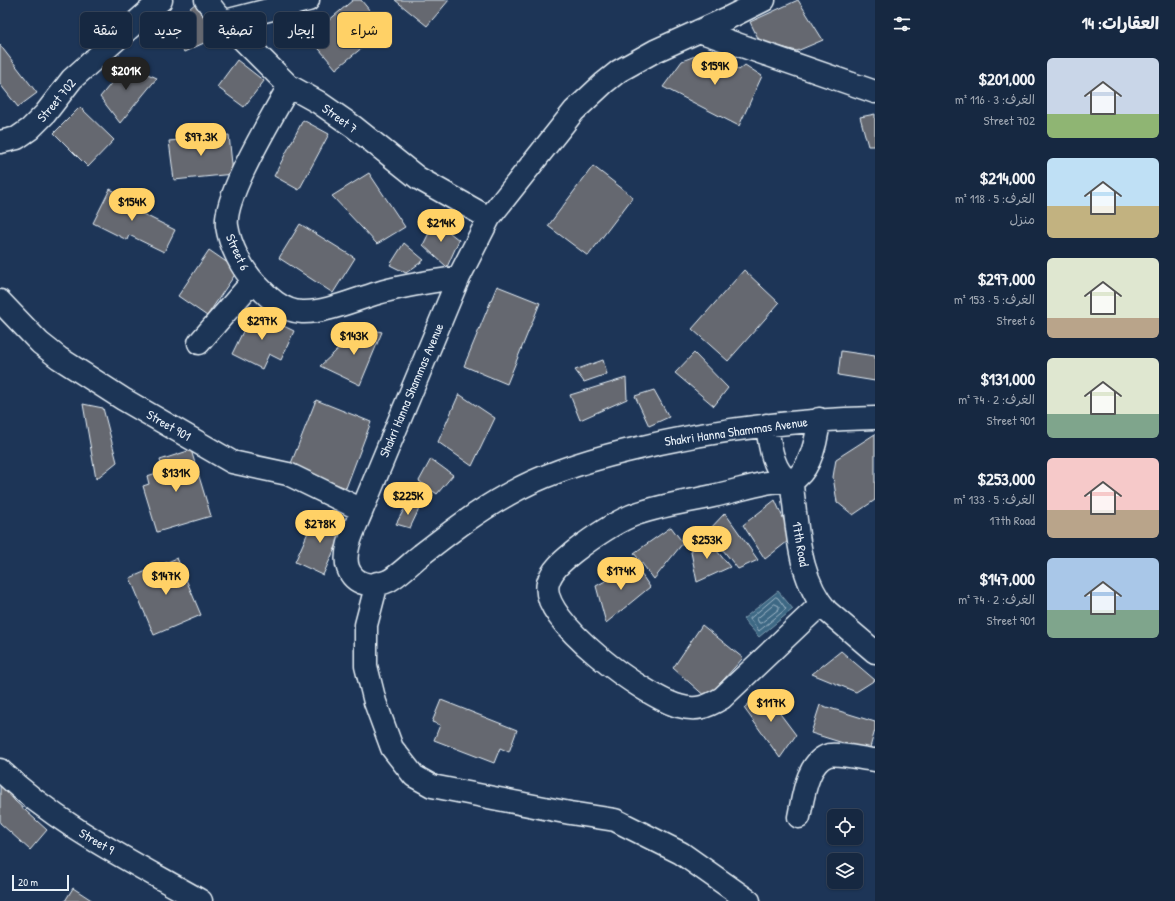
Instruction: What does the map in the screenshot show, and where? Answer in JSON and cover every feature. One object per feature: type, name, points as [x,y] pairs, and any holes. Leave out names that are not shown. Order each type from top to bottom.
[{"type":"street","name":"Street 702","points":[[0,142],[17,138],[30,129],[45,114],[72,79],[161,0]]},
{"type":"street","name":"Street 7","points":[[206,0],[217,12]]},
{"type":"street","points":[[261,12],[308,0]]},
{"type":"street","name":"Shakri Hanna Shammas Avenue","points":[[764,0],[655,51],[619,71],[574,111],[488,218],[459,277],[362,510],[346,559],[348,568],[356,580],[370,585],[388,581],[451,533],[507,495],[552,474],[598,458],[661,442],[712,432],[819,420],[875,418]]},
{"type":"street","points":[[699,31],[875,92]]},
{"type":"street","name":"Street 7","points":[[252,48],[289,86],[318,102],[354,127],[418,178],[488,218]]},
{"type":"street","name":"Street 6","points":[[289,86],[237,184],[229,206],[227,226],[232,244],[243,267],[253,281],[270,299],[286,309],[302,312],[323,310],[406,286],[459,277]]},
{"type":"street","points":[[199,343],[253,281]]},
{"type":"street","name":"Street 901","points":[[0,301],[40,343],[59,358],[123,399],[232,462],[288,474],[362,510]]},
{"type":"street","points":[[792,482],[802,471],[811,456],[817,438],[819,420]]},
{"type":"street","points":[[767,425],[773,458],[778,468],[787,479],[792,482]]},
{"type":"street","points":[[792,482],[779,481],[766,483],[632,516],[606,528],[562,562],[552,574],[548,584],[548,592],[550,600],[560,616],[577,638],[591,651],[641,688],[679,706],[696,708],[708,706],[722,698],[760,664],[821,604]]},
{"type":"street","name":"17th Road","points":[[792,482],[798,538],[804,570],[821,604],[827,611],[875,652]]},
{"type":"street","points":[[377,583],[366,625],[366,666],[375,702],[392,748],[414,776],[432,786],[570,813],[615,820],[681,853],[749,901]]},
{"type":"street","points":[[799,817],[809,777],[813,766],[820,759],[830,755],[875,760]]},
{"type":"street","name":"Street 9","points":[[0,770],[32,800],[202,901]]},
{"type":"water","points":[[778,591],[793,609],[759,637],[743,619]]},
{"type":"building","points":[[353,0],[361,0],[371,12],[339,12]]},
{"type":"building","points":[[395,0],[449,0],[427,26]]},
{"type":"building","points":[[798,0],[823,40],[797,51],[760,42],[750,22]]},
{"type":"building","points":[[197,2],[205,12],[204,12],[204,43],[196,47],[196,12],[185,12]]},
{"type":"building","points":[[337,13],[337,48],[362,48],[336,69],[318,48],[329,48],[329,20]]},
{"type":"building","points":[[0,45],[37,93],[18,107],[0,84]]},
{"type":"building","points":[[181,48],[193,48],[184,52]]},
{"type":"building","points":[[703,53],[721,57],[739,70],[745,65],[762,76],[739,126],[663,87],[682,61]]},
{"type":"building","points":[[237,60],[264,81],[244,107],[217,87]]},
{"type":"building","points":[[126,65],[157,78],[120,123],[100,97]]},
{"type":"building","points":[[80,107],[114,140],[88,167],[54,133]]},
{"type":"building","points":[[875,114],[875,146],[868,146],[860,117]]},
{"type":"building","points":[[303,120],[329,134],[299,190],[274,176]]},
{"type":"building","points":[[229,135],[233,174],[174,180],[169,141]]},
{"type":"building","points":[[593,166],[633,197],[588,256],[548,226]]},
{"type":"building","points":[[369,173],[405,227],[377,244],[332,196]]},
{"type":"building","points":[[110,189],[140,204],[137,211],[175,230],[164,252],[129,235],[127,240],[93,223]]},
{"type":"building","points":[[435,221],[459,240],[447,267],[423,245]]},
{"type":"building","points":[[300,224],[355,258],[333,293],[279,258]]},
{"type":"building","points":[[404,243],[424,260],[406,273],[390,265]]},
{"type":"building","points":[[209,250],[238,270],[207,316],[178,296]]},
{"type":"building","points":[[744,270],[779,303],[728,361],[692,329]]},
{"type":"building","points":[[497,286],[540,303],[507,384],[464,366]]},
{"type":"building","points":[[253,311],[294,331],[281,360],[269,354],[262,369],[232,354]]},
{"type":"building","points":[[362,327],[382,332],[360,385],[320,366]]},
{"type":"building","points":[[841,351],[875,356],[875,381],[838,375]]},
{"type":"building","points":[[694,353],[728,388],[714,406],[675,373]]},
{"type":"building","points":[[603,360],[607,374],[584,382],[575,370]]},
{"type":"building","points":[[626,378],[627,399],[580,420],[570,395]]},
{"type":"building","points":[[654,390],[669,417],[649,426],[635,396]]},
{"type":"building","points":[[459,394],[495,418],[472,466],[438,442]]},
{"type":"building","points":[[316,400],[371,422],[346,488],[290,466]]},
{"type":"building","points":[[83,404],[103,408],[117,462],[96,479]]},
{"type":"building","points":[[875,434],[875,500],[853,515],[837,502],[833,477],[836,459]]},
{"type":"building","points":[[191,450],[211,516],[157,532],[143,486],[149,484],[147,476],[163,471],[160,460]]},
{"type":"building","points":[[431,459],[453,475],[437,494],[419,481]]},
{"type":"building","points":[[775,500],[792,538],[765,559],[743,525]]},
{"type":"building","points":[[408,502],[419,509],[410,528],[396,524]]},
{"type":"building","points":[[725,513],[758,560],[738,569],[708,531]]},
{"type":"building","points":[[316,514],[345,526],[323,575],[295,562]]},
{"type":"building","points":[[671,527],[683,543],[654,579],[634,553]]},
{"type":"building","points":[[704,535],[730,567],[697,582],[691,552]]},
{"type":"building","points":[[177,558],[201,615],[154,635],[130,578]]},
{"type":"building","points":[[635,565],[650,587],[606,623],[596,586]]},
{"type":"building","points":[[702,625],[743,658],[707,698],[673,668]]},
{"type":"building","points":[[841,651],[875,680],[856,692],[812,674]]},
{"type":"building","points":[[763,691],[796,735],[780,758],[744,708]]},
{"type":"building","points":[[441,700],[517,730],[509,752],[500,748],[494,763],[434,740],[440,725],[432,722]]},
{"type":"building","points":[[820,705],[875,722],[875,730],[869,751],[811,733]]},
{"type":"building","points":[[0,783],[15,801],[47,830],[30,850],[0,823]]},
{"type":"building","points":[[73,888],[93,901],[65,901]]}]
